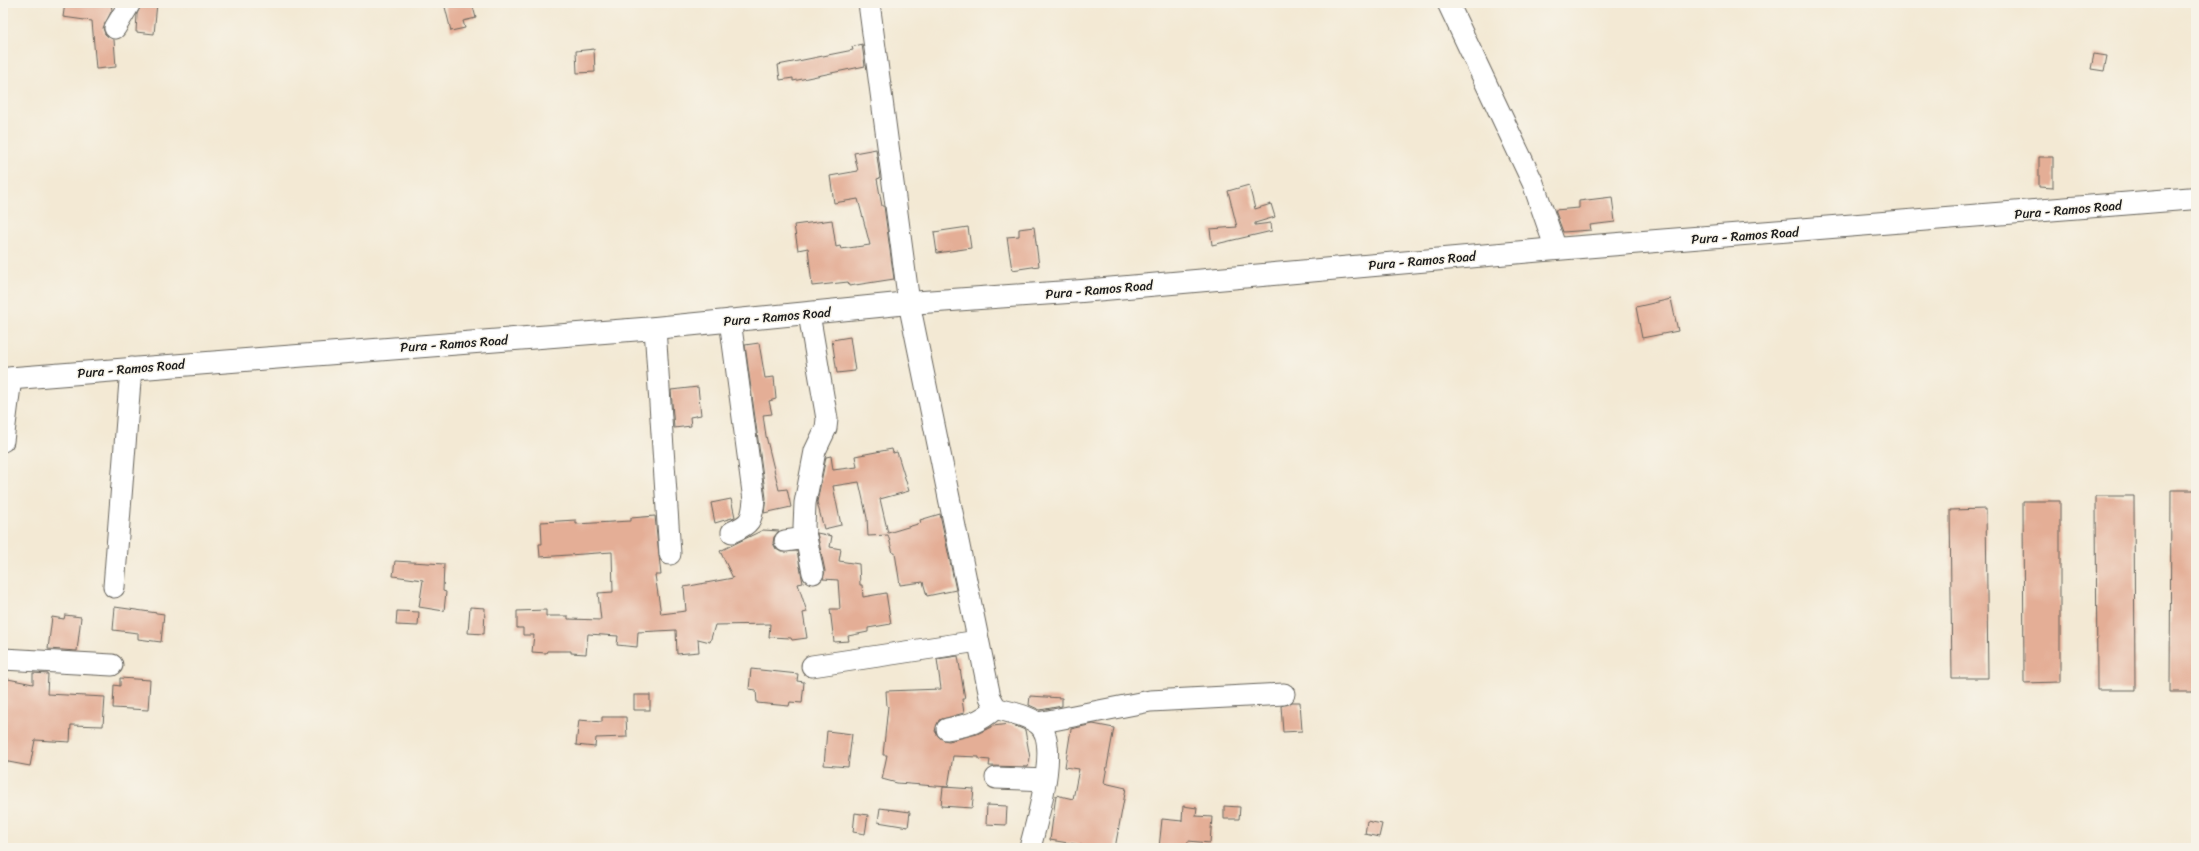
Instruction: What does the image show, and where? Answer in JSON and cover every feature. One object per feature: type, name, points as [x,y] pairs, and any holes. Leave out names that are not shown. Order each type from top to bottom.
[{"type":"main road","name":"Pura - Ramos Road","points":[[7,379],[131,368],[655,328],[909,303],[1082,291],[1556,248],[2196,198]]},
{"type":"street","points":[[115,28],[130,3]]},
{"type":"street","points":[[869,3],[909,303],[990,697],[996,708],[1020,715],[1038,723],[1045,732],[1047,748],[1045,780],[1030,848]]},
{"type":"street","points":[[1448,3],[1533,183],[1556,248]]},
{"type":"street","points":[[809,314],[827,419],[826,428],[815,451],[805,503],[804,527],[813,573]]},
{"type":"street","points":[[730,320],[754,500],[751,520],[746,525],[732,532]]},
{"type":"street","points":[[655,328],[670,554]]},
{"type":"street","points":[[114,587],[131,368]]},
{"type":"street","points":[[3,441],[7,379]]},
{"type":"street","points":[[785,542],[806,538]]},
{"type":"street","points":[[812,666],[978,641]]},
{"type":"street","points":[[3,659],[112,665]]},
{"type":"street","points":[[1038,723],[1150,701],[1284,694]]},
{"type":"street","points":[[947,729],[976,723],[984,719],[996,708]]},
{"type":"street","points":[[996,778],[1045,780]]},
{"type":"building","points":[[65,3],[111,3],[112,10],[103,28],[105,34],[114,40],[116,67],[96,69],[92,21],[63,17]]},
{"type":"building","points":[[142,3],[157,3],[154,34],[136,32],[137,14]]},
{"type":"building","points":[[444,3],[472,3],[476,18],[463,21],[465,28],[451,31]]},
{"type":"building","points":[[862,44],[865,66],[793,81],[793,78],[780,80],[778,65],[853,50],[852,47]]},
{"type":"building","points":[[594,49],[595,72],[577,73],[576,51]]},
{"type":"building","points":[[2094,54],[2107,56],[2104,71],[2091,69]]},
{"type":"building","points":[[876,149],[880,178],[877,179],[882,206],[884,206],[894,279],[849,286],[848,282],[812,286],[808,248],[798,250],[794,225],[832,220],[836,247],[840,246],[841,249],[870,245],[858,199],[834,203],[830,176],[858,171],[854,153]]},
{"type":"building","points":[[2039,157],[2053,157],[2053,188],[2039,187]]},
{"type":"building","points":[[1249,185],[1255,209],[1271,204],[1275,217],[1255,223],[1255,225],[1271,223],[1272,231],[1212,245],[1210,229],[1237,227],[1228,191]]},
{"type":"building","points":[[1612,197],[1615,222],[1590,225],[1591,230],[1563,232],[1555,210],[1579,208],[1579,201]]},
{"type":"building","points":[[968,227],[971,248],[937,253],[934,232]]},
{"type":"building","points":[[1034,227],[1039,266],[1012,270],[1007,237],[1019,236],[1019,229]]},
{"type":"building","points":[[1671,299],[1678,331],[1642,338],[1636,307]]},
{"type":"building","points":[[850,337],[855,371],[837,373],[832,340]]},
{"type":"building","points":[[759,343],[765,378],[774,377],[776,399],[769,401],[772,414],[763,415],[766,436],[779,490],[787,489],[791,507],[764,513],[766,498],[745,345]]},
{"type":"building","points":[[698,387],[701,415],[690,417],[691,426],[674,428],[671,390]]},
{"type":"building","points":[[892,449],[893,453],[897,452],[909,491],[880,499],[888,533],[921,523],[920,520],[940,514],[956,590],[927,596],[923,582],[900,585],[895,553],[893,553],[888,535],[868,536],[867,518],[859,482],[833,486],[841,525],[824,529],[817,502],[826,457],[831,456],[833,470],[857,467],[855,456]]},
{"type":"building","points":[[2171,490],[2196,490],[2196,692],[2170,692]]},
{"type":"building","points":[[2096,496],[2134,496],[2135,690],[2097,690]]},
{"type":"building","points":[[731,499],[735,517],[715,523],[711,503]]},
{"type":"building","points":[[2023,501],[2060,501],[2060,682],[2024,683]]},
{"type":"building","points":[[1986,509],[1988,678],[1952,678],[1950,510]]},
{"type":"building","points":[[655,516],[661,575],[655,575],[661,614],[686,611],[684,587],[733,578],[720,551],[763,530],[779,531],[774,537],[773,543],[776,549],[781,552],[797,551],[803,583],[798,584],[807,612],[803,613],[807,638],[792,640],[791,638],[769,637],[770,624],[715,625],[710,642],[698,639],[699,652],[677,654],[676,630],[638,632],[637,647],[617,645],[618,636],[588,634],[586,654],[571,653],[571,651],[547,651],[546,653],[532,652],[534,635],[523,635],[523,628],[517,628],[517,611],[546,610],[546,616],[568,616],[568,619],[601,620],[598,593],[613,592],[612,552],[540,557],[539,544],[542,544],[541,522],[576,520],[576,524],[631,521],[631,518]]},
{"type":"building","points":[[817,533],[832,536],[830,547],[841,549],[839,561],[859,564],[860,585],[862,585],[863,597],[886,593],[891,624],[868,628],[868,632],[848,636],[849,641],[834,642],[830,609],[840,609],[838,580],[823,579],[825,571]]},
{"type":"building","points":[[395,561],[444,564],[443,591],[446,592],[444,611],[419,607],[423,580],[393,576]]},
{"type":"building","points":[[115,607],[164,614],[161,642],[138,639],[138,633],[113,630]]},
{"type":"building","points":[[470,607],[485,608],[484,634],[468,633]]},
{"type":"building","points":[[397,611],[419,612],[418,626],[396,625]]},
{"type":"building","points":[[65,615],[81,617],[77,651],[48,649],[52,617],[64,619]]},
{"type":"building","points":[[958,656],[965,699],[962,699],[964,713],[939,720],[935,731],[938,736],[943,740],[949,741],[977,734],[993,726],[1009,724],[1018,727],[1025,730],[1030,758],[1028,767],[989,766],[990,760],[979,759],[979,757],[953,756],[948,787],[897,783],[882,779],[887,755],[883,755],[888,706],[886,691],[941,689],[937,659]]},
{"type":"building","points":[[751,669],[798,674],[797,681],[804,682],[802,703],[790,702],[789,706],[757,703],[756,690],[749,689]]},
{"type":"building","points":[[33,673],[48,674],[47,694],[105,697],[103,726],[71,725],[70,742],[35,740],[30,766],[3,761],[3,678],[33,684]]},
{"type":"building","points":[[120,678],[150,680],[148,710],[113,708],[114,685],[120,686]]},
{"type":"building","points":[[634,695],[650,695],[650,710],[634,710]]},
{"type":"building","points":[[1030,696],[1062,698],[1062,706],[1040,710],[1029,705]]},
{"type":"building","points":[[1292,702],[1300,702],[1302,731],[1283,732],[1281,706]]},
{"type":"building","points":[[602,717],[626,717],[627,737],[596,738],[595,747],[576,745],[579,720],[602,722]]},
{"type":"building","points":[[1093,724],[1114,728],[1104,783],[1126,788],[1115,848],[1085,848],[1086,846],[1050,840],[1056,795],[1073,799],[1079,769],[1065,767],[1071,729]]},
{"type":"building","points":[[827,731],[852,734],[848,767],[824,765]]},
{"type":"building","points":[[943,787],[974,789],[972,808],[941,806]]},
{"type":"building","points":[[987,805],[1007,806],[1006,825],[986,824]]},
{"type":"building","points":[[1183,806],[1197,808],[1196,816],[1212,817],[1210,843],[1188,841],[1187,848],[1159,848],[1162,819],[1182,821]]},
{"type":"building","points":[[1224,806],[1240,807],[1239,819],[1224,819]]},
{"type":"building","points":[[880,808],[910,812],[908,827],[878,822]]},
{"type":"building","points":[[855,813],[868,815],[865,834],[853,832]]},
{"type":"building","points":[[1367,821],[1382,824],[1379,837],[1365,834]]}]
